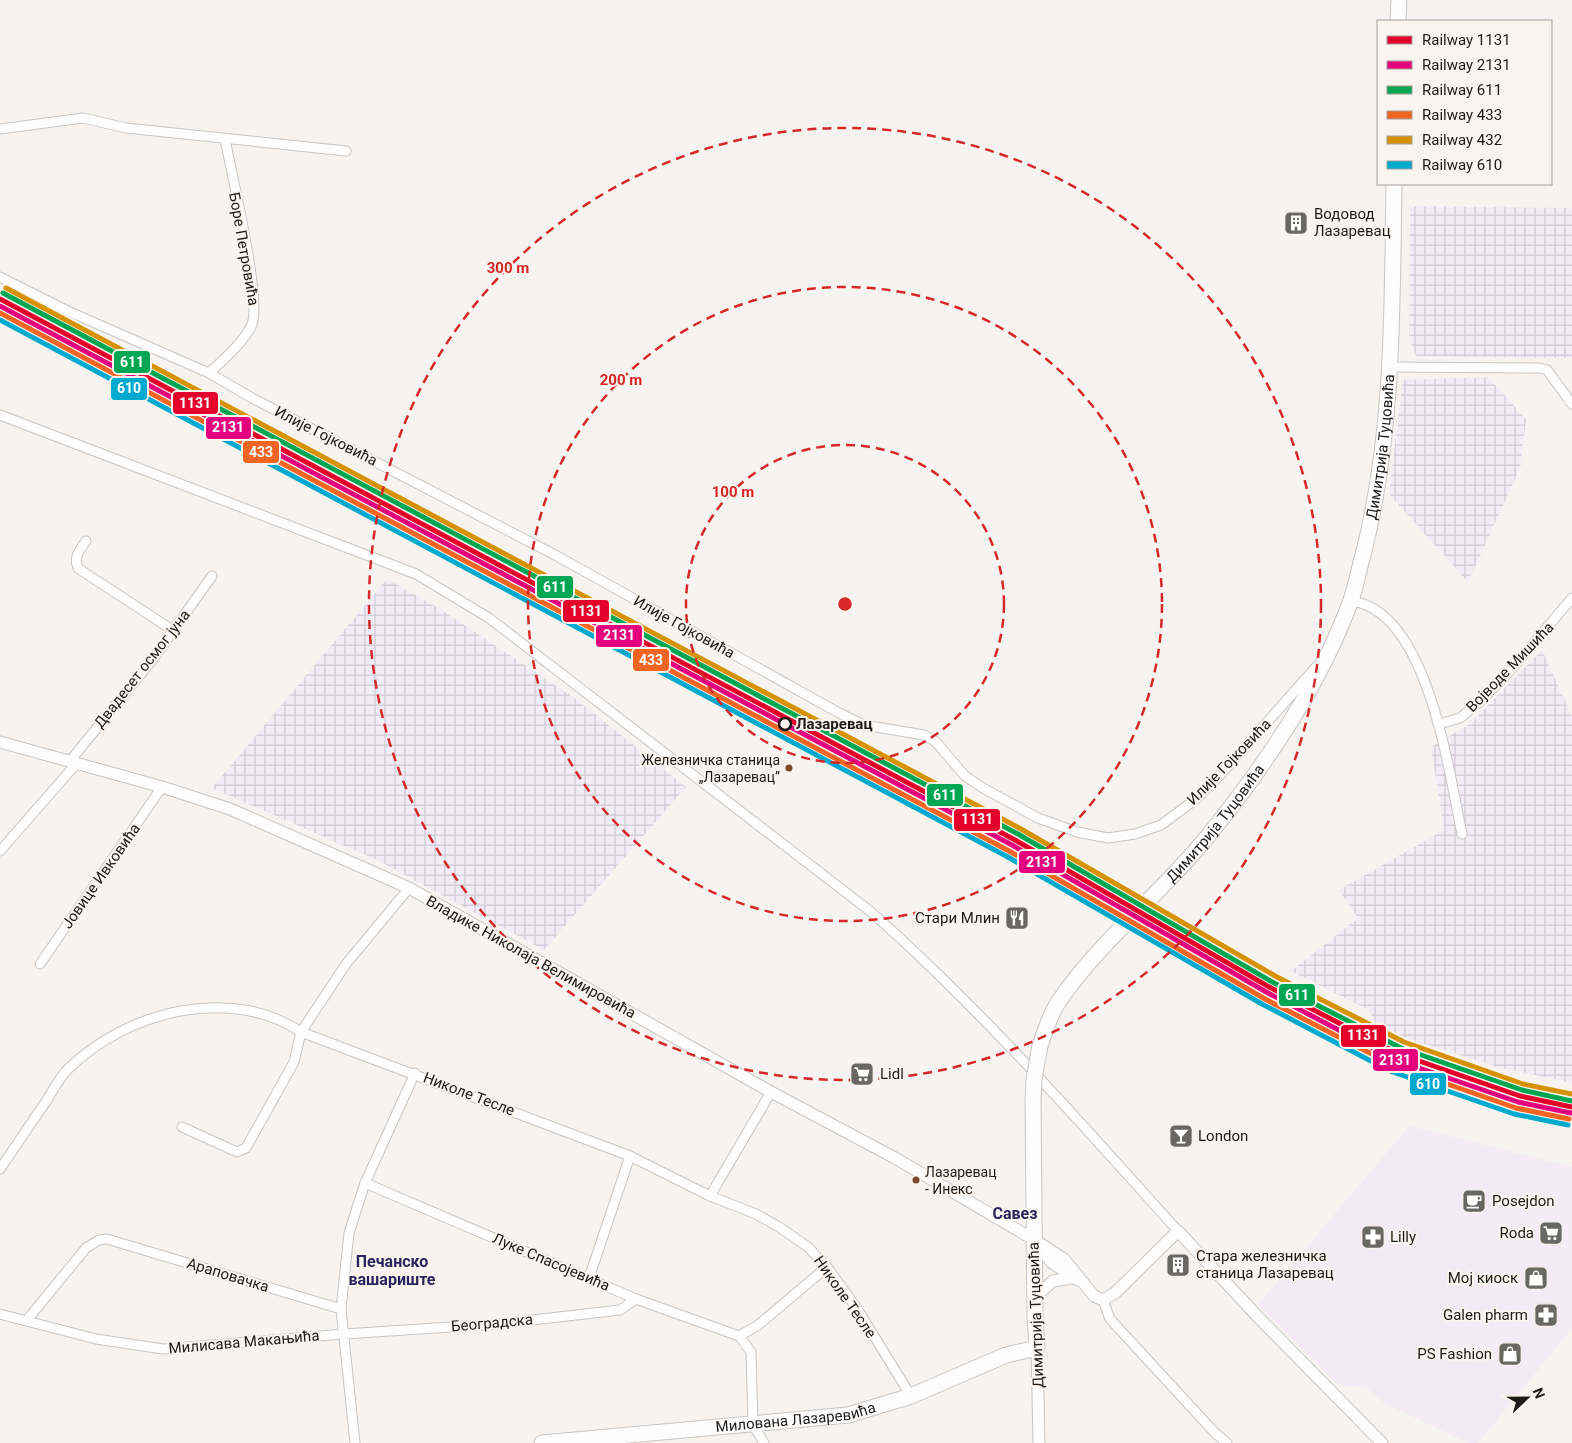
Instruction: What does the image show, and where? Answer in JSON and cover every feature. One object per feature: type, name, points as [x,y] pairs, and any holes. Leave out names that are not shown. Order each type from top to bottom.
[{"type":"main road","points":[[1398,20],[1399,0]]},
{"type":"main road","name":"Димитрија Туцовића","points":[[1037,1348],[1033,1239],[1033,1101],[1034,1079],[1040,1046],[1058,1002],[1112,939],[1204,841],[1249,786],[1285,729],[1323,661],[1351,601],[1372,520],[1381,472],[1390,367],[1394,185]]},
{"type":"main road","name":"Милована Лазаревића","points":[[542,1443],[848,1415],[911,1396],[1006,1355],[1037,1348]]},
{"type":"street","points":[[0,129],[83,118],[126,128],[346,151]]},
{"type":"street","name":"Боре Петровића","points":[[209,373],[251,327],[255,316],[251,279],[225,139]]},
{"type":"street","name":"Илије Гојковића","points":[[0,276],[70,312],[209,373],[252,398],[557,556],[839,713],[864,725],[924,734],[936,742],[965,776],[977,784],[1038,818],[1077,832],[1108,838],[1135,834],[1161,825],[1196,799],[1221,774],[1312,670],[1323,661]]},
{"type":"street","points":[[1390,367],[1540,368],[1547,370],[1572,404]]},
{"type":"street","points":[[0,415],[416,574],[489,618],[840,888],[914,950],[973,1007],[1258,1318],[1382,1443]]},
{"type":"street","points":[[86,541],[75,560],[80,569],[174,631]]},
{"type":"street","name":"Двадесет осмог јуна","points":[[0,851],[74,762],[174,631],[212,576]]},
{"type":"street","name":"Војводе Мишића","points":[[1439,724],[1460,718],[1479,702],[1509,672],[1572,598]]},
{"type":"street","points":[[1351,601],[1364,602],[1375,609],[1394,626],[1414,657],[1430,691],[1439,724],[1462,834]]},
{"type":"street","name":"Владике Николаја Велимировића","points":[[0,742],[230,809],[409,888],[771,1092],[895,1158],[1033,1239]]},
{"type":"street","name":"Јовице Ивковића","points":[[40,964],[162,788]]},
{"type":"street","points":[[182,1127],[237,1152],[246,1148],[294,1062],[301,1032],[346,964],[409,888]]},
{"type":"street","name":"Николе Тесле","points":[[0,1169],[68,1069],[101,1043],[138,1023],[170,1013],[201,1007],[244,1009],[284,1021],[301,1032],[630,1156],[710,1196],[756,1214],[808,1247],[827,1267],[858,1310],[911,1396]]},
{"type":"street","points":[[355,1443],[341,1309],[349,1234],[365,1182],[415,1074]]},
{"type":"street","points":[[710,1196],[771,1092]]},
{"type":"street","points":[[589,1278],[630,1156]]},
{"type":"street","name":"Луке Спасојевића","points":[[365,1182],[636,1299],[739,1336]]},
{"type":"street","points":[[1103,1300],[1115,1293],[1178,1231]]},
{"type":"street","points":[[1033,1239],[1051,1262],[1094,1296],[1103,1300],[1110,1319],[1215,1433],[1227,1443]]},
{"type":"street","name":"Араповачка","points":[[27,1320],[86,1248],[99,1240],[115,1241],[341,1309]]},
{"type":"street","points":[[764,1443],[753,1424],[751,1352],[739,1336],[757,1326],[827,1267]]},
{"type":"street","points":[[1035,1297],[1053,1281],[1076,1280]]},
{"type":"street","points":[[620,1291],[624,1303],[620,1310]]},
{"type":"street","name":"Београдска","points":[[344,1334],[497,1324],[620,1310],[636,1299]]},
{"type":"street","name":"Милисава Макањића","points":[[0,1314],[96,1339],[163,1349],[344,1334]]},
{"type":"street","name":"Димитрија Туцовића","points":[[1037,1348],[1039,1443]]},
{"type":"shaded area","points":[[1410,206],[1572,208],[1572,358],[1416,356],[1409,339]]},
{"type":"shaded area","points":[[1488,377],[1526,419],[1520,468],[1468,582],[1389,494],[1403,380]]},
{"type":"shaded area","points":[[387,579],[440,609],[576,699],[686,787],[544,950],[377,860],[212,788]]},
{"type":"shaded area","points":[[1542,650],[1572,717],[1572,1083],[1498,1067],[1387,1032],[1374,1021],[1369,1010],[1291,971],[1358,918],[1339,890],[1444,830],[1431,747],[1470,724]]},
{"type":"shaded area","points":[[1409,1126],[1572,1167],[1572,1328],[1478,1443],[1468,1443],[1384,1403],[1365,1386],[1340,1386],[1258,1305]]},
{"type":"rail line","name":"432","points":[[6,288],[1021,829],[1277,977],[1404,1042],[1523,1084],[1572,1094]]},
{"type":"rail line","name":"611","points":[[3,293],[1018,834],[1274,983],[1401,1048],[1522,1090],[1572,1101]]},
{"type":"rail line","name":"1131","points":[[0,299],[1015,840],[1271,988],[1399,1054],[1520,1096],[1572,1107]]},
{"type":"rail line","name":"2131","points":[[0,306],[1012,845],[1268,993],[1396,1060],[1518,1102],[1571,1113]]},
{"type":"rail line","name":"433","points":[[0,313],[1009,851],[1265,999],[1393,1065],[1516,1108],[1569,1119]]},
{"type":"rail line","name":"610","points":[[0,320],[1006,856],[1262,1004],[1390,1071],[1514,1114],[1568,1125]]},
{"type":"place","name":"Водовод Лазаревац","points":[[1296,223]]},
{"type":"place","name":"Лазаревац","points":[[785,724]]},
{"type":"place","name":"Железничка станица „Лазаревац”","points":[[789,768]]},
{"type":"place","name":"Стари Млин","points":[[1017,918]]},
{"type":"place","name":"Lidl","points":[[862,1074]]},
{"type":"place","name":"London","points":[[1181,1136]]},
{"type":"place","name":"Лазаревац - Инекс","points":[[916,1180]]},
{"type":"place","name":"Posejdon","points":[[1474,1201]]},
{"type":"place","name":"Roda","points":[[1551,1233]]},
{"type":"place","name":"Lilly","points":[[1373,1237]]},
{"type":"place","name":"Стара железничка станица Лазаревац","points":[[1178,1265]]},
{"type":"place","name":"Мој киоск","points":[[1536,1278]]},
{"type":"place","name":"Galen pharm","points":[[1546,1315]]},
{"type":"place","name":"PS Fashion","points":[[1510,1354]]},
{"type":"district","name":"Савез","points":[[1015,1213]]},
{"type":"district","name":"Печанско вашариште","points":[[392,1270]]}]
